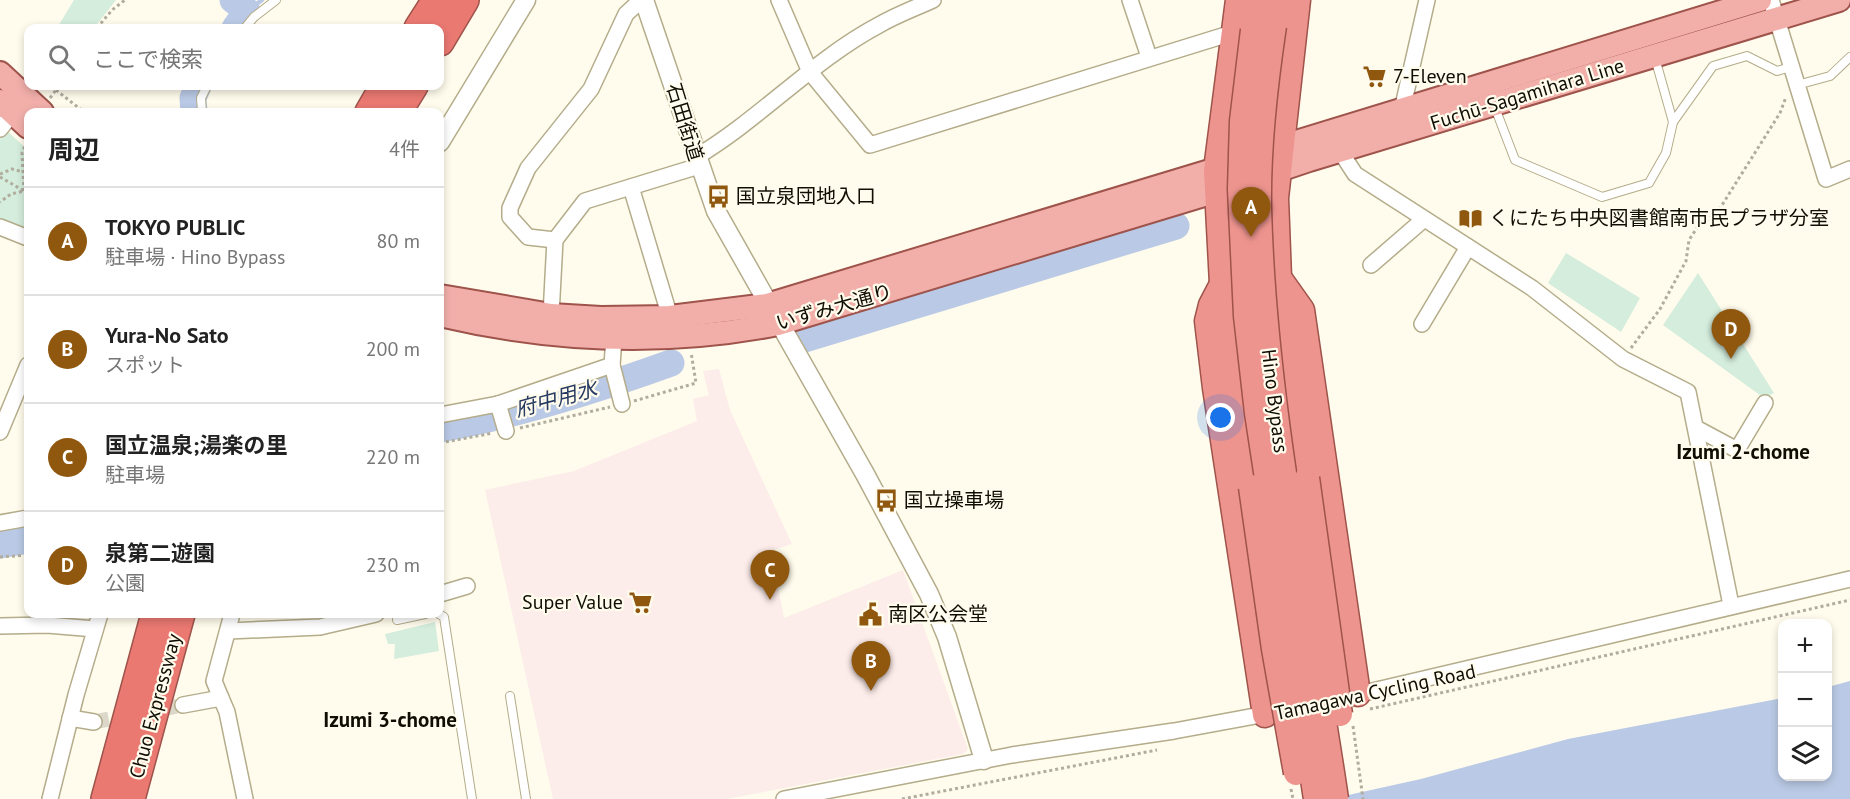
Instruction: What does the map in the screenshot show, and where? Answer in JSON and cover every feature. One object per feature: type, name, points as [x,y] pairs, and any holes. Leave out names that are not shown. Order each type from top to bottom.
[{"type":"highway","points":[[421,24],[436,0]]},
{"type":"highway","points":[[444,35],[465,0]]},
{"type":"highway","points":[[1238,0],[1253,30],[1216,181],[1222,284],[1274,649],[1301,799]]},
{"type":"highway","name":"Hino Bypass","points":[[1258,0],[1242,121],[1240,189],[1245,304],[1257,413],[1316,799]]},
{"type":"highway","name":"Hino Bypass","points":[[1279,0],[1253,30],[1264,105],[1260,171],[1266,331],[1285,483],[1336,799]]},
{"type":"highway","points":[[1298,0],[1276,198],[1279,277],[1349,799]]},
{"type":"highway","points":[[371,108],[382,90]]},
{"type":"highway","points":[[400,108],[412,90]]},
{"type":"highway","points":[[1279,277],[1302,310],[1363,702]]},
{"type":"highway","points":[[1222,284],[1211,305],[1207,321],[1215,388],[1265,715]]},
{"type":"highway","name":"Chuo Expressway","points":[[105,799],[154,618]]},
{"type":"highway","name":"Chuo Expressway","points":[[131,799],[180,618]]},
{"type":"main road","name":"Fuchū-Sagamihara Line","points":[[1216,181],[1281,146],[1760,0]]},
{"type":"main road","name":"Fuchū-Sagamihara Line","points":[[1216,181],[1279,171],[1654,55],[1774,9],[1839,0]]},
{"type":"main road","points":[[0,73],[22,119]]},
{"type":"main road","name":"いずみ大通り","points":[[444,316],[553,334],[614,338],[709,336],[773,314],[1216,181]]},
{"type":"main road","name":"いずみ大通り","points":[[444,297],[550,315],[633,319],[773,314]]},
{"type":"street","points":[[444,135],[526,0]]},
{"type":"street","points":[[555,240],[528,237],[510,217],[510,208],[528,168],[591,89],[626,14],[643,0]]},
{"type":"street","name":"石田街道","points":[[643,0],[698,162],[720,219],[865,474],[929,594],[947,637],[984,760]]},
{"type":"street","points":[[779,0],[810,72],[870,145],[1149,57],[1253,30]]},
{"type":"street","points":[[550,315],[555,240],[585,201],[698,162],[720,142],[810,72],[878,25],[933,0]]},
{"type":"street","points":[[1130,0],[1149,57]]},
{"type":"street","points":[[1402,110],[1427,0]]},
{"type":"street","points":[[1774,9],[1826,179],[1850,169]]},
{"type":"street","points":[[1340,151],[1355,174],[1423,220],[1532,288],[1623,359],[1688,392],[1731,605]]},
{"type":"street","points":[[631,187],[670,317]]},
{"type":"street","points":[[1371,265],[1423,220]]},
{"type":"street","points":[[0,227],[24,236]]},
{"type":"street","points":[[1422,324],[1468,247]]},
{"type":"street","points":[[614,338],[613,369],[621,401]]},
{"type":"street","points":[[444,415],[502,417],[613,369]]},
{"type":"street","points":[[0,432],[4,412],[24,373]]},
{"type":"street","points":[[1696,428],[1737,450],[1765,403]]},
{"type":"street","points":[[0,523],[24,519]]},
{"type":"street","points":[[784,799],[984,760],[1265,715],[1363,702],[1731,605],[1850,579]]},
{"type":"street","points":[[444,593],[467,586]]},
{"type":"street","points":[[50,799],[99,618]]},
{"type":"street","points":[[231,618],[214,681],[227,712],[245,799]]},
{"type":"street","points":[[228,631],[320,627],[359,618]]},
{"type":"street","points":[[0,626],[47,625],[95,629]]},
{"type":"street","points":[[183,705],[221,698]]},
{"type":"street","points":[[70,718],[94,722]]},
{"type":"lane","points":[[249,24],[254,17],[276,0]]},
{"type":"lane","points":[[1654,55],[1673,123]]},
{"type":"lane","points":[[1494,104],[1515,160],[1602,197],[1649,183],[1666,153],[1673,123],[1713,66],[1747,56],[1777,71],[1794,75],[1830,76],[1850,57]]},
{"type":"lane","points":[[202,108],[201,98],[205,90]]},
{"type":"lane","points":[[444,617],[472,799]]},
{"type":"lane","points":[[397,620],[406,618]]},
{"type":"lane","points":[[510,696],[526,799]]},
{"type":"path","points":[[100,24],[112,10],[125,0]]},
{"type":"path","points":[[1623,359],[1660,309],[1686,261],[1689,240],[1694,232],[1699,225],[1717,213],[1780,113],[1794,75]]},
{"type":"path","points":[[56,90],[79,108]]},
{"type":"path","points":[[22,119],[24,191]]},
{"type":"path","points":[[23,172],[12,169],[0,175],[24,191]]},
{"type":"path","points":[[0,202],[11,194],[24,191]]},
{"type":"path","points":[[444,441],[502,417],[621,401],[696,382],[691,350]]},
{"type":"path","points":[[0,557],[24,555]]},
{"type":"path","name":"Tamagawa Cycling Road","points":[[1363,702],[1850,600]]},
{"type":"path","points":[[902,799],[1159,749]]},
{"type":"shaded area","points":[[719,369],[730,410],[792,544],[771,551],[784,618],[903,570],[968,749],[963,754],[727,799],[553,799],[485,490],[574,471],[697,421],[693,399],[709,395],[703,371]]},
{"type":"green space","points":[[74,0],[116,0],[97,24],[59,24]]},
{"type":"green space","points":[[7,131],[24,146],[24,229],[0,218],[0,139]]},
{"type":"green space","points":[[1566,253],[1640,298],[1621,332],[1548,283]]},
{"type":"green space","points":[[1698,273],[1774,393],[1764,398],[1663,325]]},
{"type":"green space","points":[[435,622],[439,651],[394,659],[395,644],[388,644],[385,634]]},
{"type":"water","points":[[1850,681],[1850,799],[1330,799],[1421,779],[1568,739],[1778,699],[1778,781],[1832,781],[1832,686]]},
{"type":"waterway","points":[[233,0],[247,11],[238,24]]},
{"type":"waterway","points":[[247,11],[262,0]]},
{"type":"waterway","points":[[194,108],[193,98],[196,90]]},
{"type":"waterway","points":[[801,340],[1176,226]]},
{"type":"waterway","name":"府中用水","points":[[444,428],[557,401],[671,363]]},
{"type":"waterway","name":"府中用水","points":[[0,545],[24,541]]},
{"type":"tunnel","points":[[94,722],[183,705]]},
{"type":"place","name":"7-Eleven","points":[[1375,76]]},
{"type":"place","name":"国立泉団地入口","points":[[718,196]]},
{"type":"place","name":"くにたち中央図書館南市民プラザ分室","points":[[1471,218]]},
{"type":"place","name":"TOKYO PUBLIC","points":[[1251,237]]},
{"type":"place","name":"泉第二遊園","points":[[1731,359]]},
{"type":"place","name":"国立操車場","points":[[886,500]]},
{"type":"place","name":"国立温泉;湯楽の里","points":[[770,600]]},
{"type":"place","name":"Super Value","points":[[641,602]]},
{"type":"place","name":"南区公会堂","points":[[870,614]]},
{"type":"place","name":"Yura-No Sato","points":[[871,691]]},
{"type":"district","name":"Izumi 2-chome","points":[[1743,452]]},
{"type":"district","name":"Izumi 3-chome","points":[[390,720]]}]
